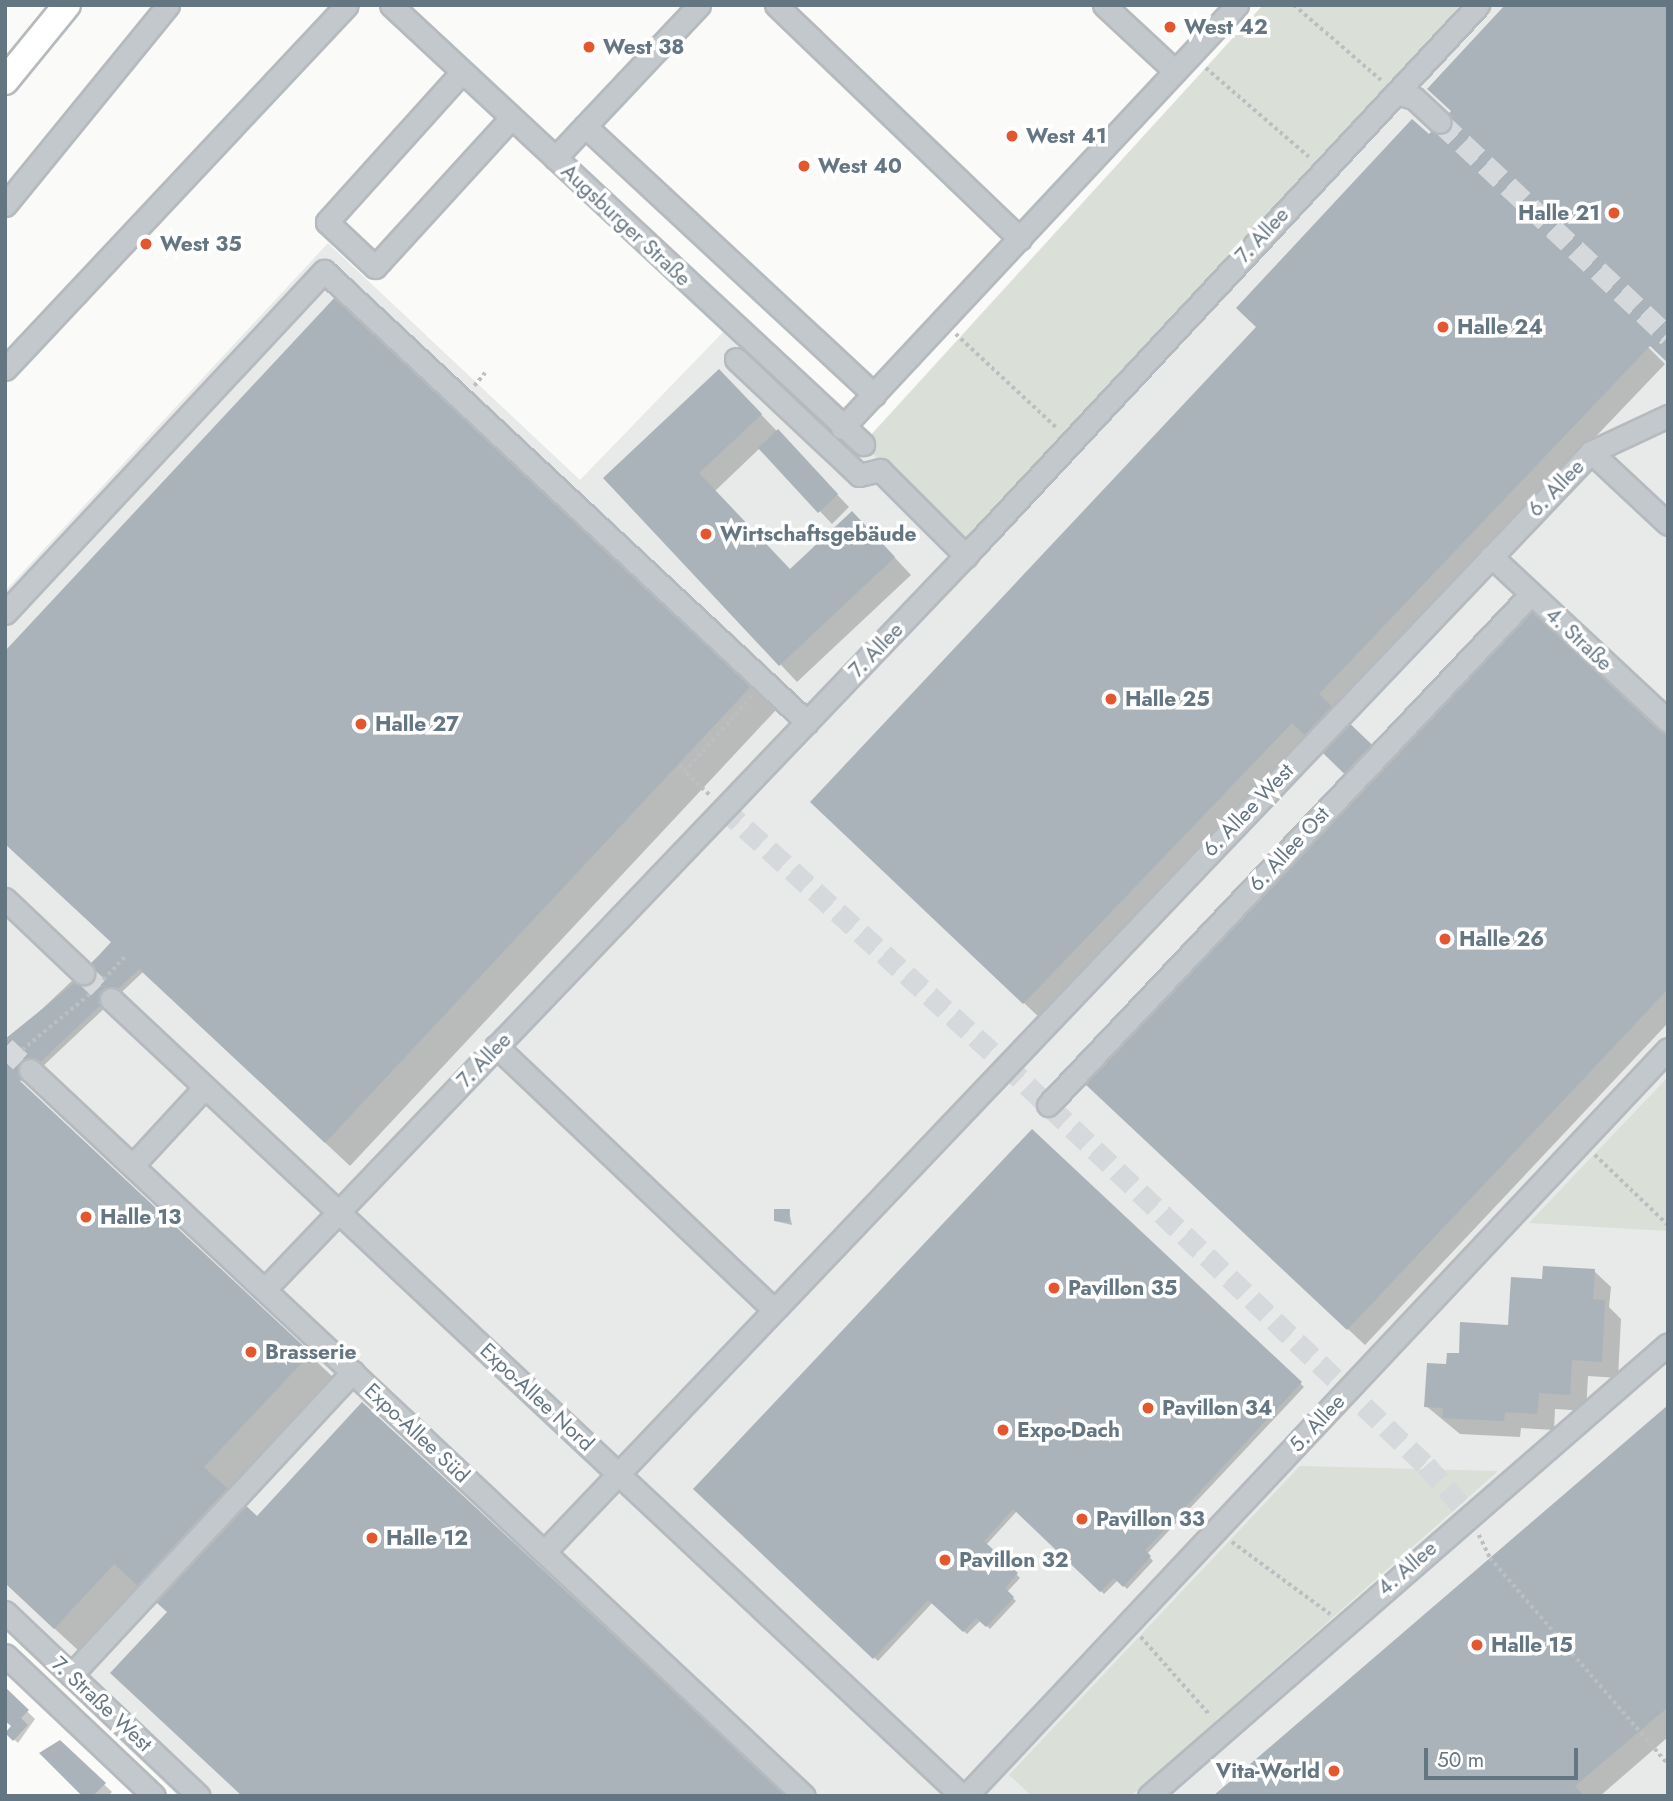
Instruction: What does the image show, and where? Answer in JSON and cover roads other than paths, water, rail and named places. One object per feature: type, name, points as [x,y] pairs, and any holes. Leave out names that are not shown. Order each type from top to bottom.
[{"type":"main road","points":[[5,81],[57,9]]},
{"type":"street","points":[[5,205],[168,5]]},
{"type":"street","points":[[5,369],[347,5]]},
{"type":"street","points":[[555,158],[699,5]]},
{"type":"street","points":[[776,5],[1020,239]]},
{"type":"street","points":[[1104,5],[1175,71]]},
{"type":"street","points":[[842,428],[1237,5]]},
{"type":"street","name":"7. Allee","points":[[266,1288],[966,556],[1070,440],[1478,5]]},
{"type":"street","name":"Augsburger Straße","points":[[399,8],[462,72],[842,428],[863,444]]},
{"type":"street","points":[[462,72],[327,222],[375,267],[511,118]]},
{"type":"street","points":[[1396,93],[1414,98],[1440,122]]},
{"type":"street","points":[[585,126],[874,395]]},
{"type":"street","points":[[5,613],[324,271],[807,722]]},
{"type":"street","points":[[736,359],[859,475],[880,470],[966,556]]},
{"type":"street","name":"6. Allee","points":[[1491,556],[1591,452],[1667,418]]},
{"type":"street","points":[[1591,452],[1668,524]]},
{"type":"street","name":"4. Straße","points":[[1491,556],[1668,722]]},
{"type":"street","name":"6. Allee West","points":[[544,1552],[1491,556]]},
{"type":"street","name":"6. Allee Ost","points":[[1048,1105],[1531,594]]},
{"type":"street","points":[[5,899],[83,973]]},
{"type":"street","name":"Expo-Allee Nord","points":[[111,999],[964,1796]]},
{"type":"street","points":[[496,1046],[773,1309]]},
{"type":"street","name":"5. Allee","points":[[964,1796],[1668,1049]]},
{"type":"street","name":"Expo-Allee Süd","points":[[23,1063],[266,1288],[804,1796]]},
{"type":"street","points":[[133,1165],[205,1087]]},
{"type":"street","name":"4. Allee","points":[[1149,1796],[1469,1514],[1668,1344]]},
{"type":"street","points":[[71,1675],[353,1372]]},
{"type":"street","name":"7. Straße West","points":[[5,1612],[199,1796]]},
{"type":"street","points":[[5,1654],[154,1796]]},
{"type":"tunnel","points":[[1440,122],[1668,336]]},
{"type":"tunnel","points":[[723,808],[1005,1064],[1426,1465],[1469,1514]]},
{"type":"tunnel","points":[[83,973],[111,999]]},
{"type":"tunnel","points":[[5,1047],[30,1070]]},
{"type":"place","name":"West 42","points":[[1170,27]]},
{"type":"place","name":"West 38","points":[[589,47]]},
{"type":"place","name":"West 41","points":[[1012,136]]},
{"type":"place","name":"West 40","points":[[804,166]]},
{"type":"place","name":"Halle 21","points":[[1614,213]]},
{"type":"place","name":"West 35","points":[[146,244]]},
{"type":"place","name":"Halle 24","points":[[1443,327]]},
{"type":"place","name":"Wirtschaftsgebäude","points":[[706,534]]},
{"type":"place","name":"Halle 25","points":[[1111,699]]},
{"type":"place","name":"Halle 27","points":[[361,724]]},
{"type":"place","name":"Halle 26","points":[[1445,939]]},
{"type":"place","name":"Halle 13","points":[[86,1217]]},
{"type":"place","name":"Pavillon 35","points":[[1054,1288]]},
{"type":"place","name":"Brasserie","points":[[251,1352]]},
{"type":"place","name":"Pavillon 34","points":[[1148,1408]]},
{"type":"place","name":"Expo-Dach","points":[[1003,1430]]},
{"type":"place","name":"Pavillon 33","points":[[1082,1519]]},
{"type":"place","name":"Halle 12","points":[[372,1538]]},
{"type":"place","name":"Pavillon 32","points":[[945,1560]]},
{"type":"place","name":"Halle 15","points":[[1477,1645]]},
{"type":"place","name":"Vita-World","points":[[1334,1771]]}]
